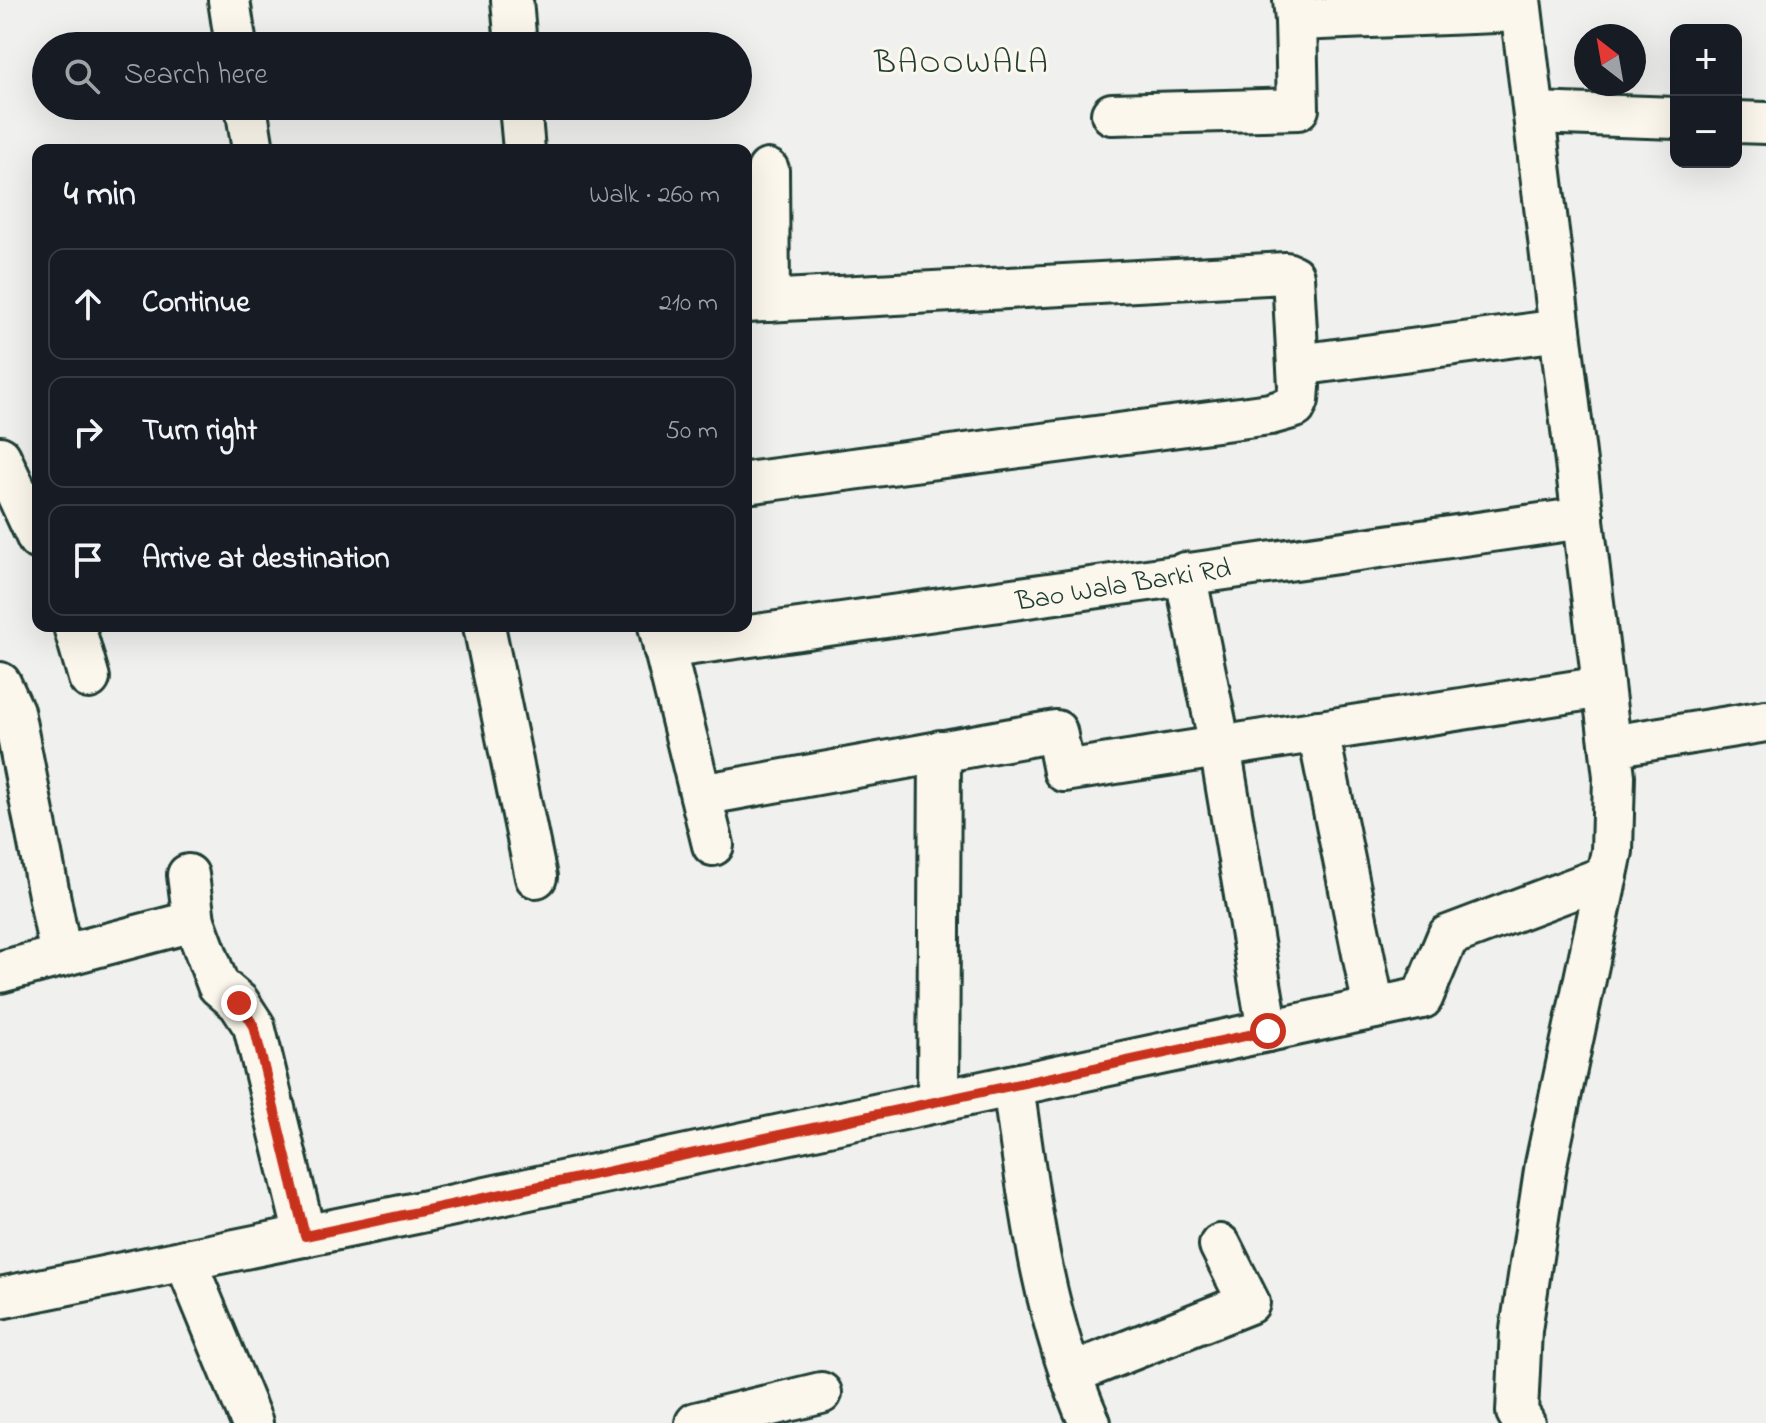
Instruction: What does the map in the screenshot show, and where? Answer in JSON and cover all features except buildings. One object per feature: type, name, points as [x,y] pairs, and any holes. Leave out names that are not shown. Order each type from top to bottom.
[{"type":"street","points":[[229,0],[234,32]]},
{"type":"street","points":[[512,0],[515,32]]},
{"type":"street","points":[[1112,114],[1298,109],[1295,10],[1520,6],[1614,776],[1612,851],[1546,1164],[1521,1330],[1512,1419]]},
{"type":"street","points":[[1534,113],[1670,118]]},
{"type":"street","points":[[248,120],[252,144]]},
{"type":"street","points":[[521,120],[523,144]]},
{"type":"street","points":[[1742,122],[1766,123]]},
{"type":"street","points":[[752,482],[1270,414],[1295,407],[1298,400],[1293,276],[1286,273],[758,301],[768,170]]},
{"type":"street","points":[[1298,365],[1560,330]]},
{"type":"street","points":[[0,457],[10,505],[32,532]]},
{"type":"street","name":"Bao Wala Barki Rd","points":[[752,629],[942,611],[1185,573],[1583,518]]},
{"type":"street","points":[[1185,573],[1220,747],[1268,1031]]},
{"type":"street","points":[[76,632],[89,678]]},
{"type":"street","points":[[485,632],[536,877]]},
{"type":"street","name":"Bao Wala Barki Rd","points":[[661,637],[715,632]]},
{"type":"street","points":[[661,637],[713,845]]},
{"type":"street","points":[[0,683],[13,711],[61,956]]},
{"type":"street","points":[[701,795],[1056,731],[1064,771],[1603,687]]},
{"type":"street","points":[[1611,746],[1766,721]]},
{"type":"street","points":[[1318,731],[1374,1008]]},
{"type":"street","points":[[938,1102],[940,751]]},
{"type":"street","points":[[188,875],[194,921],[218,985],[239,1003],[254,1026],[305,1236]]},
{"type":"street","points":[[0,1298],[1422,998],[1448,936],[1607,876]]},
{"type":"street","points":[[0,972],[194,921]]},
{"type":"street","points":[[1013,1086],[1029,1205],[1047,1299],[1070,1374],[1090,1423]]},
{"type":"street","points":[[1070,1374],[1249,1303],[1220,1245]]},
{"type":"street","points":[[185,1260],[252,1423]]},
{"type":"street","points":[[696,1423],[766,1415],[821,1393]]},
{"type":"district","name":"BAOOWALA","points":[[962,61]]},
{"type":"route","points":[[239,1003],[254,1026],[305,1236],[1268,1031]]}]
